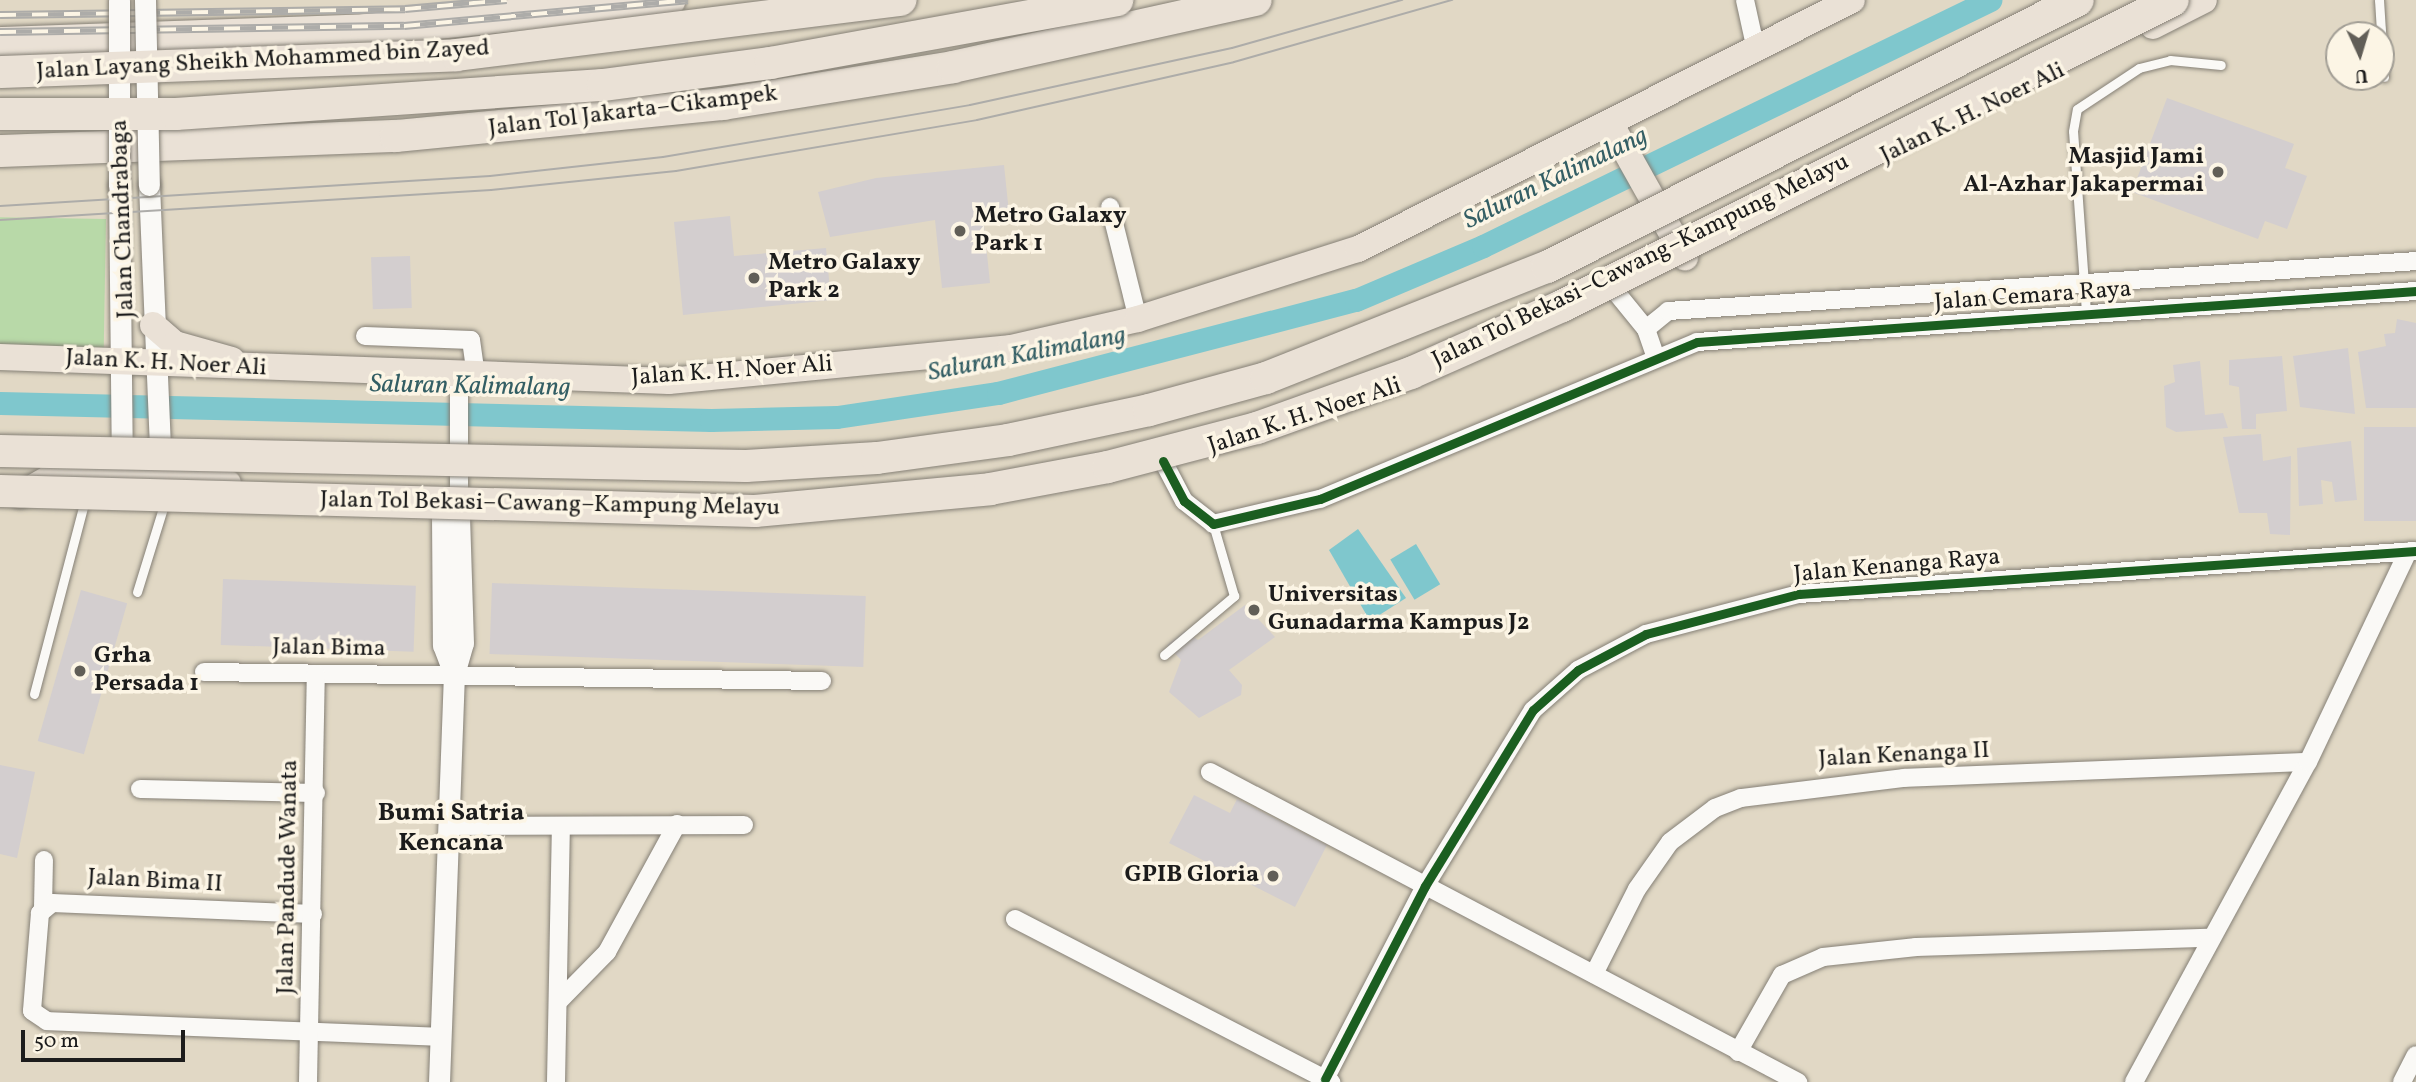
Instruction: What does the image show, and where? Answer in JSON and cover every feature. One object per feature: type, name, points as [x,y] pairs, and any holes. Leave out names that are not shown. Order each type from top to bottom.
[{"type":"highway","points":[[0,43],[366,30],[670,0]]},
{"type":"highway","name":"Jalan Layang Sheikh Mohammed bin Zayed","points":[[0,72],[457,55],[901,0]]},
{"type":"highway","name":"Jalan Layang Sheikh Mohammed bin Zayed","points":[[0,114],[189,113],[603,85],[797,58],[1117,0]]},
{"type":"highway","name":"Jalan Tol Jakarta–Cikampek","points":[[0,151],[396,136],[695,107],[953,68],[1256,0]]},
{"type":"highway","name":"Jalan Tol Bekasi–Cawang–Kampung Melayu","points":[[0,451],[289,462],[746,466],[890,457],[1136,413],[1266,378],[1547,267],[2078,0]]},
{"type":"highway","name":"Jalan Tol Bekasi–Cawang–Kampung Melayu","points":[[1,500],[755,511],[990,489],[1108,467],[1257,428],[1424,367],[1562,306],[2173,0]]},
{"type":"main road","name":"Jalan K. H. Noer Ali","points":[[0,357],[158,374],[252,369],[464,380],[669,381],[1011,348],[1138,319],[1358,248],[1615,131],[1756,50],[1852,0]]},
{"type":"main road","name":"Jalan K. H. Noer Ali","points":[[1,500],[83,507],[754,517],[869,509],[990,494],[1163,461],[1352,406],[1479,356],[2204,0]]},
{"type":"main road","points":[[1615,131],[1648,185],[1685,257]]},
{"type":"main road","points":[[153,325],[175,344],[210,350],[252,369]]},
{"type":"main road","points":[[1,500],[53,476],[122,465],[161,466],[289,487],[323,512]]},
{"type":"street","name":"Jalan Chandrabaga","points":[[119,0],[122,465]]},
{"type":"street","name":"Jalan Chandrabaga","points":[[145,0],[153,325],[158,374],[161,466]]},
{"type":"street","points":[[1745,0],[1756,50]]},
{"type":"street","points":[[1110,207],[1138,319]]},
{"type":"street","name":"Jalan Cemara Raya","points":[[1646,329],[1668,311],[2084,281],[2416,261]]},
{"type":"street","name":"Jalan Cemara Raya","points":[[1213,524],[1320,499],[1697,342],[2416,290]]},
{"type":"street","points":[[1615,291],[1646,329],[1656,358]]},
{"type":"street","points":[[365,336],[471,340],[464,380],[458,476],[450,514],[463,643],[454,674],[439,1082]]},
{"type":"street","points":[[1163,461],[1184,501],[1213,524]]},
{"type":"street","points":[[2134,1082],[2208,938],[2308,762],[2412,551]]},
{"type":"street","name":"Jalan Kenanga Raya","points":[[1328,1080],[1425,886],[1490,771],[1552,690],[1605,654],[1682,622],[1799,594],[1915,582],[2412,551]]},
{"type":"street","name":"Jalan Bima","points":[[204,671],[822,681]]},
{"type":"street","name":"Jalan Pandude Wanata","points":[[309,1082],[316,674]]},
{"type":"street","name":"Jalan Kenanga II","points":[[1594,974],[1637,889],[1671,842],[1715,808],[1741,799],[1904,778],[2308,762]]},
{"type":"street","points":[[1210,772],[1798,1082]]},
{"type":"street","points":[[140,789],[316,793]]},
{"type":"street","points":[[559,1001],[607,952],[677,824]]},
{"type":"street","points":[[448,826],[744,825]]},
{"type":"street","points":[[556,1082],[561,826]]},
{"type":"street","points":[[44,860],[43,907],[34,952],[31,1008],[43,1020],[310,1028],[441,1037]]},
{"type":"street","name":"Jalan Bima II","points":[[43,907],[63,902],[313,914]]},
{"type":"street","points":[[1015,919],[1328,1080]]},
{"type":"street","points":[[1738,1052],[1773,985],[1791,968],[1815,959],[1916,947],[2208,938]]},
{"type":"street","points":[[2402,1082],[2416,1055]]},
{"type":"lane","points":[[2379,0],[2380,21]]},
{"type":"lane","points":[[2086,312],[2073,131],[2077,109],[2139,68],[2170,60],[2221,65]]},
{"type":"lane","points":[[34,694],[83,507]]},
{"type":"lane","points":[[137,592],[163,508]]},
{"type":"lane","points":[[1164,655],[1234,596],[1213,524]]},
{"type":"green space","points":[[0,217],[106,219],[104,361],[0,359]]},
{"type":"water","points":[[1358,529],[1406,598],[1370,621],[1329,550]]},
{"type":"water","points":[[1416,544],[1440,584],[1414,600],[1390,559]]},
{"type":"building","name":"Masjid Jami Al-Azhar Jakapermai","points":[[2167,98],[2294,144],[2285,168],[2307,176],[2287,229],[2265,221],[2258,239],[2132,192]]},
{"type":"building","name":"Metro Galaxy Park 1","points":[[1004,165],[1009,213],[983,215],[990,283],[942,288],[935,220],[830,237],[818,192],[876,178]]},
{"type":"building","name":"Metro Galaxy Park 2","points":[[730,216],[734,256],[826,248],[831,300],[683,315],[674,222]]},
{"type":"building","points":[[410,256],[412,308],[373,309],[371,257]]},
{"type":"building","points":[[2397,319],[2416,323],[2416,408],[2366,408],[2358,352],[2386,346],[2384,334],[2395,333]]},
{"type":"building","points":[[2348,348],[2355,414],[2300,407],[2293,356]]},
{"type":"building","points":[[2282,356],[2287,411],[2256,414],[2256,429],[2242,429],[2239,387],[2229,385],[2229,360]]},
{"type":"building","points":[[2200,361],[2205,415],[2223,413],[2228,428],[2176,432],[2166,427],[2164,386],[2175,382],[2173,365]]},
{"type":"building","points":[[2364,427],[2416,427],[2416,521],[2364,521]]},
{"type":"building","points":[[2261,434],[2263,461],[2291,456],[2290,535],[2270,534],[2267,513],[2239,513],[2223,437]]},
{"type":"building","points":[[2351,441],[2357,500],[2335,502],[2332,482],[2321,480],[2323,504],[2299,506],[2297,448]]},
{"type":"building","points":[[223,579],[416,586],[414,652],[221,645]]},
{"type":"building","points":[[492,583],[866,596],[863,667],[490,654]]},
{"type":"building","name":"Grha Persada 1","points":[[81,590],[127,603],[84,754],[38,741]]},
{"type":"building","points":[[1245,605],[1275,637],[1229,670],[1242,685],[1241,695],[1199,718],[1169,692],[1181,660],[1167,645],[1185,631],[1198,640]]},
{"type":"building","points":[[0,765],[35,772],[17,858],[0,854]]},
{"type":"building","name":"GPIB Gloria","points":[[1194,795],[1230,813],[1237,799],[1327,845],[1295,907],[1169,843]]},
{"type":"waterway","name":"Saluran Kalimalang","points":[[0,403],[711,420],[837,417],[998,393],[1356,300],[1483,246],[1990,0]]},
{"type":"tram line","points":[[0,206],[490,176],[663,157],[970,105],[1232,48],[1402,0]]},
{"type":"tram line","points":[[0,220],[491,190],[676,171],[977,120],[1234,62],[1452,0]]},
{"type":"railway","points":[[0,15],[405,9],[507,0]]},
{"type":"railway","points":[[0,32],[404,26],[688,0]]},
{"type":"cycle path","points":[[1163,461],[1184,501],[1213,524],[1320,499],[1697,342],[2416,291]]},
{"type":"cycle path","points":[[1325,1079],[1425,886],[1533,710],[1578,670],[1646,634],[1799,594],[2416,551]]},
{"type":"place","name":"Masjid Jami Al-Azhar Jakapermai","points":[[2218,172]]},
{"type":"place","name":"Metro Galaxy Park 1","points":[[960,231]]},
{"type":"place","name":"Metro Galaxy Park 2","points":[[754,278]]},
{"type":"place","name":"Universitas Gunadarma Kampus J2","points":[[1254,610]]},
{"type":"place","name":"Grha Persada 1","points":[[80,671]]},
{"type":"place","name":"GPIB Gloria","points":[[1273,876]]},
{"type":"district","name":"Bumi Satria Kencana","points":[[451,829]]}]
